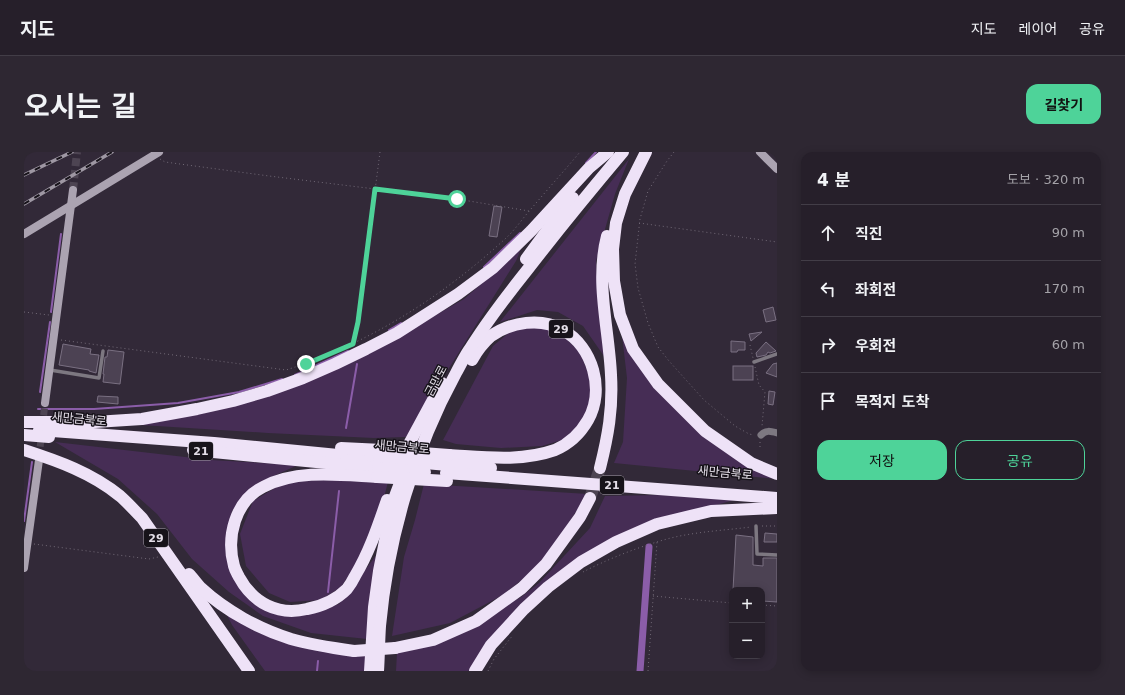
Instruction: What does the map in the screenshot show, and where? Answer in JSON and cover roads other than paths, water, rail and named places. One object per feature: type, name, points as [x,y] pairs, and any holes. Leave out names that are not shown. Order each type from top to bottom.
[{"type":"highway","name":"금만로","points":[[370,671],[373,614],[379,571],[394,499],[428,411],[461,350],[506,285],[551,225],[610,152]]},
{"type":"highway","points":[[24,422],[95,422],[142,419],[197,409],[233,401],[267,391],[303,378],[335,364],[397,333],[458,294],[493,268],[531,231],[589,168],[610,152]]},
{"type":"highway","name":"금만로","points":[[378,671],[380,626],[393,542],[405,497],[426,436],[443,398],[470,347],[499,306],[563,224],[623,152]]},
{"type":"highway","points":[[600,468],[611,418],[612,397],[609,352],[604,314],[602,267],[606,238],[615,208],[628,178],[642,152]]},
{"type":"highway","points":[[646,152],[625,194],[616,223],[613,249],[614,281],[620,315],[633,349],[658,384],[705,431],[751,463],[777,474]]},
{"type":"highway","name":"29","points":[[405,497],[440,419],[468,365],[480,347],[491,337],[504,329],[520,323],[534,322],[548,324],[563,329],[573,337],[583,348],[590,361],[595,376],[596,389],[594,402],[591,415],[584,428],[566,444],[540,454],[524,457],[498,458],[447,468]]},
{"type":"highway","points":[[444,380],[409,444],[368,550],[359,570],[348,588],[334,600],[321,606],[305,610],[291,611],[269,607],[255,598],[243,584],[234,567],[231,548],[232,530],[238,513],[247,499],[262,487],[275,481],[290,477],[314,475],[379,463],[447,468]]},
{"type":"highway","name":"새만금북로","points":[[24,428],[214,444],[379,463]]},
{"type":"highway","name":"새만금북로","points":[[24,435],[379,463],[777,491]]},
{"type":"highway","name":"29","points":[[24,450],[56,460],[76,469],[97,480],[121,497],[142,518],[249,671]]},
{"type":"highway","name":"새만금북로","points":[[447,468],[648,488],[777,498]]},
{"type":"highway","points":[[142,518],[201,588],[225,607],[261,628],[292,639],[326,647],[354,651],[395,648],[433,640],[476,621],[522,588],[546,564],[580,517],[590,498]]},
{"type":"highway","points":[[475,671],[491,645],[528,604],[581,562],[616,542],[657,524],[711,511],[777,508]]},
{"type":"street","points":[[760,152],[777,169]]},
{"type":"street","points":[[24,234],[157,154]]},
{"type":"street","points":[[45,404],[73,190]]},
{"type":"street","points":[[761,435],[764,432],[769,431],[777,432]]},
{"type":"street","points":[[24,568],[39,460]]},
{"type":"lane","points":[[49,370],[99,378],[103,351]]},
{"type":"lane","points":[[754,362],[777,354]]},
{"type":"lane","points":[[756,526],[757,554],[777,555]]},
{"type":"waterway","points":[[586,163],[596,152]]},
{"type":"waterway","points":[[484,267],[520,233]]},
{"type":"waterway","points":[[51,312],[61,234]]},
{"type":"waterway","points":[[40,392],[50,322]]},
{"type":"waterway","points":[[389,330],[401,323]]},
{"type":"waterway","points":[[295,375],[348,351]]},
{"type":"waterway","points":[[346,428],[357,364]]},
{"type":"waterway","points":[[38,409],[94,409],[178,403],[239,392],[282,379]]},
{"type":"waterway","points":[[24,521],[32,462]]},
{"type":"waterway","points":[[328,592],[339,491]]},
{"type":"waterway","points":[[640,671],[649,547]]},
{"type":"waterway","points":[[317,671],[318,661]]},
{"type":"tunnel","points":[[73,190],[77,152]]},
{"type":"tunnel","points":[[39,457],[45,403]]},
{"type":"tunnel","points":[[590,498],[600,468]]},
{"type":"railway","points":[[24,175],[72,152]]},
{"type":"railway","points":[[24,204],[112,152]]}]
